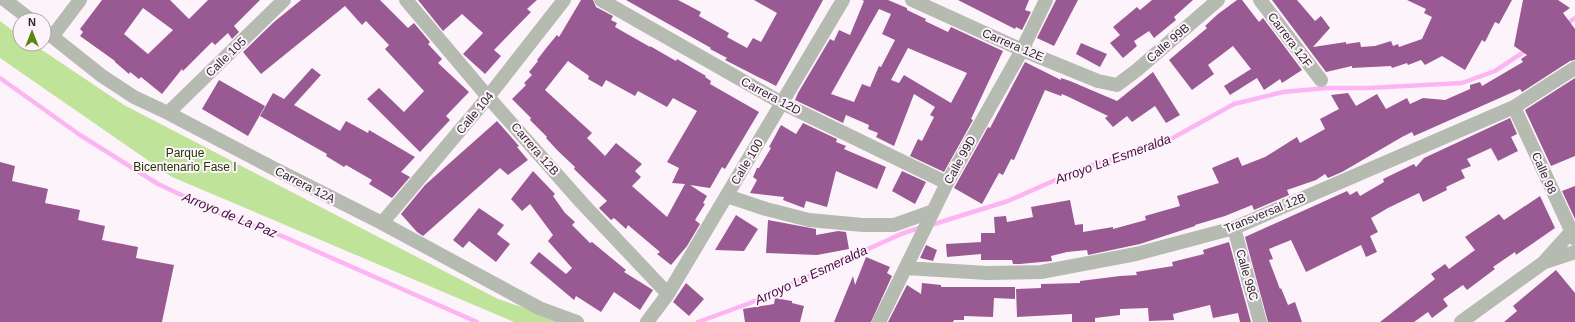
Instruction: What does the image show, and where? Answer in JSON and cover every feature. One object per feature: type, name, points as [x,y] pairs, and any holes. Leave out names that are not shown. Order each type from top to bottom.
[{"type":"street","points":[[5,0],[21,12]]},
{"type":"street","points":[[52,30],[80,0]]},
{"type":"street","name":"Calle 105","points":[[168,113],[284,0]]},
{"type":"street","name":"Carrera 12B","points":[[406,0],[488,97],[582,203],[668,294]]},
{"type":"street","name":"Calle 104","points":[[382,223],[488,97],[564,0]]},
{"type":"street","name":"Carrera 12D","points":[[601,0],[782,103],[947,183]]},
{"type":"street","name":"Calle 100","points":[[647,322],[668,294],[728,196],[843,0]]},
{"type":"street","name":"Carrera 12E","points":[[912,0],[1022,50],[1098,81],[1117,85]]},
{"type":"street","name":"Calle 99D","points":[[879,322],[947,183],[1022,50],[1046,0]]},
{"type":"street","name":"Calle 99B","points":[[1117,85],[1137,70],[1218,0]]},
{"type":"street","name":"Carrera 12F","points":[[1260,0],[1321,80]]},
{"type":"street","name":"Carrera 12A","points":[[52,37],[102,76],[134,97],[382,223],[539,308],[577,322]]},
{"type":"street","name":"Transversal 12B","points":[[906,268],[979,272],[1041,272],[1136,254],[1234,228],[1514,107],[1575,68]]},
{"type":"street","name":"Calle 98","points":[[1514,107],[1574,234]]},
{"type":"street","points":[[728,196],[766,209],[809,220],[863,225],[894,225],[932,214]]},
{"type":"street","name":"Calle 98C","points":[[1234,228],[1260,322]]},
{"type":"street","points":[[1461,322],[1543,263],[1574,234]]},
{"type":"street","points":[[1543,263],[1575,252]]},
{"type":"green space","name":"Parque Bicentenario Fase I","points":[[0,21],[12,30],[12,52],[45,52],[124,105],[498,299],[565,322],[514,322],[172,177],[0,58]]},
{"type":"building","points":[[102,0],[170,0],[189,19],[208,0],[260,0],[234,26],[239,32],[232,39],[228,33],[215,45],[212,42],[183,71],[182,69],[162,94],[141,77],[139,79],[130,72],[129,74],[115,61],[80,36],[83,32],[80,29]],"holes":[[[143,8],[173,30],[148,54],[124,34]]]},
{"type":"building","points":[[301,0],[380,0],[408,28],[414,23],[430,42],[428,44],[442,59],[438,63],[469,92],[446,116],[450,120],[420,152],[367,99],[379,88],[404,112],[424,91],[385,49],[389,45],[366,21],[362,25],[345,6],[261,74],[243,52],[274,22]]},
{"type":"building","points":[[418,0],[537,0],[527,9],[531,12],[494,50],[501,56],[485,74],[463,54],[483,33],[462,14],[443,31]]},
{"type":"building","points":[[581,0],[593,0],[596,7],[613,16],[611,20],[617,23],[615,27],[676,61],[677,59],[706,76],[705,77],[711,81],[710,84],[759,112],[725,169],[722,167],[710,188],[690,185],[707,196],[703,203],[705,204],[695,220],[700,224],[687,246],[671,265],[657,254],[660,252],[628,225],[626,229],[614,218],[611,220],[599,208],[607,201],[574,169],[575,167],[558,151],[546,138],[547,137],[530,120],[531,118],[512,99],[526,85],[524,83],[532,75],[529,72],[538,61],[537,60],[557,35],[559,37]],"holes":[[[568,61],[589,76],[588,79],[602,87],[606,80],[635,96],[638,91],[667,107],[673,98],[697,111],[667,162],[679,168],[672,183],[685,184],[667,217],[632,186],[641,177],[635,171],[642,164],[616,143],[605,156],[587,138],[592,133],[545,90]]]},
{"type":"building","points":[[626,0],[678,0],[701,12],[699,16],[729,33],[727,37],[747,48],[753,38],[761,42],[777,13],[754,0],[823,0],[776,86],[725,60],[727,58],[710,49],[711,48]]},
{"type":"building","points":[[862,0],[888,0],[907,8],[907,10],[926,19],[925,21],[948,32],[951,27],[1003,51],[971,119],[973,120],[944,172],[910,156],[918,139],[922,141],[934,117],[930,115],[935,107],[914,94],[894,146],[876,137],[878,133],[868,129],[869,125],[846,115],[843,123],[795,100],[830,39],[834,41],[839,30],[850,35],[864,1]],"holes":[[[879,9],[891,14],[882,34],[895,40],[881,67],[879,66],[870,87],[862,84],[854,102],[831,94]],[[908,48],[967,73],[951,103],[904,75],[899,83],[891,80]]]},
{"type":"building","points":[[958,0],[1029,0],[1025,10],[1031,12],[1022,30],[1016,27],[1015,29]]},
{"type":"building","points":[[1056,0],[1078,0],[1054,46],[1037,38]]},
{"type":"building","points":[[1152,0],[1193,0],[1174,17],[1176,20],[1154,38],[1149,31],[1134,41],[1137,46],[1123,58],[1110,43],[1120,35],[1113,27],[1137,7],[1140,10]]},
{"type":"building","points":[[1237,0],[1242,0],[1259,22],[1263,18],[1302,70],[1282,83],[1280,79],[1264,90],[1257,78],[1230,95],[1224,86],[1251,69],[1233,46],[1208,65],[1214,74],[1192,90],[1169,60],[1207,28],[1205,26],[1218,14]]},
{"type":"building","points":[[1272,0],[1297,0],[1315,21],[1321,16],[1330,28],[1313,47],[1346,42],[1346,44],[1360,42],[1361,47],[1375,46],[1391,41],[1393,46],[1398,44],[1399,47],[1422,39],[1432,17],[1424,13],[1426,9],[1407,0],[1512,0],[1499,24],[1495,22],[1485,42],[1482,40],[1465,70],[1442,56],[1425,65],[1421,60],[1408,65],[1407,63],[1392,68],[1391,66],[1352,68],[1352,66],[1326,72]]},
{"type":"building","points":[[1523,0],[1558,0],[1570,8],[1563,13],[1575,29],[1575,60],[1570,61],[1522,92],[1520,89],[1414,136],[1412,132],[1342,172],[1328,178],[1325,174],[1316,180],[1287,190],[1289,195],[1254,210],[1252,205],[1225,216],[1140,244],[1088,255],[1087,250],[1067,252],[1051,256],[1052,261],[1020,264],[1013,264],[1012,260],[981,260],[981,254],[947,257],[946,244],[981,242],[981,233],[995,233],[994,217],[1006,216],[1007,222],[1033,217],[1031,207],[1070,200],[1075,225],[1083,224],[1083,232],[1113,227],[1113,229],[1146,220],[1145,216],[1180,206],[1177,196],[1219,183],[1212,168],[1238,157],[1242,166],[1265,157],[1297,137],[1300,143],[1325,129],[1320,119],[1339,109],[1331,95],[1348,93],[1356,106],[1377,94],[1386,109],[1407,98],[1410,104],[1423,98],[1445,100],[1470,89],[1470,85],[1480,82],[1482,86],[1523,62],[1521,59],[1527,55],[1514,46]]},
{"type":"building","points":[[1081,43],[1107,54],[1100,67],[1076,54]]},
{"type":"building","points":[[1025,62],[1061,80],[1061,78],[1070,81],[1117,101],[1153,72],[1180,115],[1166,123],[1155,106],[1132,122],[1127,116],[1113,127],[1105,118],[1108,116],[1062,94],[1061,96],[1045,90],[1014,160],[1011,159],[1003,175],[999,173],[982,204],[954,188],[988,127],[990,128]]},
{"type":"building","points":[[312,68],[321,75],[294,105],[340,131],[346,121],[368,133],[369,130],[415,157],[401,172],[410,177],[392,198],[369,184],[372,180],[346,165],[344,167],[326,156],[327,154],[260,116],[273,93],[284,99]]},
{"type":"building","points":[[1575,78],[1575,156],[1551,166],[1525,110]]},
{"type":"building","points":[[219,80],[265,106],[248,136],[202,109]]},
{"type":"building","points":[[1510,118],[1517,134],[1511,137],[1518,151],[1498,161],[1491,148],[1467,159],[1471,166],[1461,170],[1465,178],[1446,187],[1447,190],[1423,202],[1419,193],[1371,218],[1378,232],[1370,236],[1377,252],[1366,257],[1361,245],[1306,272],[1291,240],[1269,249],[1273,259],[1269,260],[1280,289],[1281,288],[1288,305],[1295,302],[1302,322],[1268,322],[1245,237],[1347,191],[1350,195],[1357,191],[1360,196],[1384,182],[1383,179],[1414,164],[1416,167],[1424,158]]},
{"type":"building","points":[[497,121],[519,146],[517,147],[528,160],[508,175],[500,168],[423,236],[417,232],[401,214],[425,185]]},
{"type":"building","points":[[803,123],[837,139],[836,142],[846,146],[844,149],[886,167],[877,189],[836,171],[827,207],[806,201],[804,208],[783,200],[784,197],[750,193],[757,180],[753,177],[757,168],[759,168],[771,148],[769,147],[781,125],[796,134]]},
{"type":"building","points":[[0,162],[15,166],[12,181],[48,189],[45,203],[80,210],[78,220],[105,226],[102,240],[138,247],[136,258],[174,265],[162,322],[0,322]]},
{"type":"building","points":[[533,171],[555,194],[553,196],[565,213],[575,222],[572,225],[590,243],[592,242],[626,270],[624,272],[653,290],[640,310],[614,292],[601,312],[576,296],[574,300],[530,263],[539,252],[566,274],[572,268],[548,241],[553,235],[530,204],[522,211],[511,199]]},
{"type":"building","points":[[902,171],[926,182],[915,204],[892,191]]},
{"type":"building","points":[[1575,186],[1575,219],[1562,191]]},
{"type":"building","points":[[1540,196],[1555,228],[1516,255],[1515,252],[1493,267],[1495,269],[1467,290],[1463,285],[1443,299],[1448,306],[1432,318],[1428,312],[1414,322],[1380,322],[1435,279],[1431,274],[1445,264],[1449,269],[1475,250],[1465,237],[1499,214],[1504,220]]},
{"type":"building","points":[[479,208],[504,225],[497,234],[510,244],[496,262],[469,241],[463,248],[453,240]]},
{"type":"building","points":[[736,215],[758,229],[744,251],[715,250]]},
{"type":"building","points":[[768,220],[816,229],[816,235],[838,231],[846,232],[849,249],[817,255],[766,253]]},
{"type":"building","points":[[1229,242],[1251,322],[1240,322],[1238,313],[1213,318],[1210,305],[1173,314],[1174,320],[1149,321],[1148,308],[1120,309],[1120,315],[1095,318],[1095,322],[1072,322],[1072,314],[1017,317],[1016,289],[1041,288],[1041,284],[1080,283],[1080,281],[1137,275],[1136,272],[1173,266],[1172,262],[1204,254],[1203,250]]},
{"type":"building","points":[[926,245],[937,250],[933,261],[920,258]]},
{"type":"building","points":[[866,257],[890,267],[887,273],[892,276],[871,322],[834,322],[853,276],[855,285]]},
{"type":"building","points":[[1556,270],[1575,293],[1575,322],[1504,322],[1517,311],[1513,306]]},
{"type":"building","points":[[686,283],[704,299],[689,316],[673,302]]},
{"type":"building","points":[[922,283],[941,285],[941,287],[1015,287],[1015,299],[994,298],[993,317],[964,316],[964,320],[954,320],[953,322],[888,322],[907,285],[921,294]]},
{"type":"building","points":[[775,298],[792,301],[792,303],[804,306],[800,322],[745,322],[743,309],[774,304]]},
{"type":"waterway","name":"Arroyo La Esmeralda","points":[[1565,25],[1575,18]]},
{"type":"waterway","name":"Arroyo La Esmeralda","points":[[931,225],[1008,201],[1080,169],[1160,145],[1234,104],[1283,92],[1327,88],[1368,88],[1462,83],[1495,71],[1527,50]]},
{"type":"waterway","name":"Arroyo de La Paz","points":[[0,78],[80,135],[158,184],[224,215],[282,236],[477,322]]},
{"type":"waterway","name":"Arroyo La Esmeralda","points":[[698,322],[750,303],[901,234],[922,227]]}]
